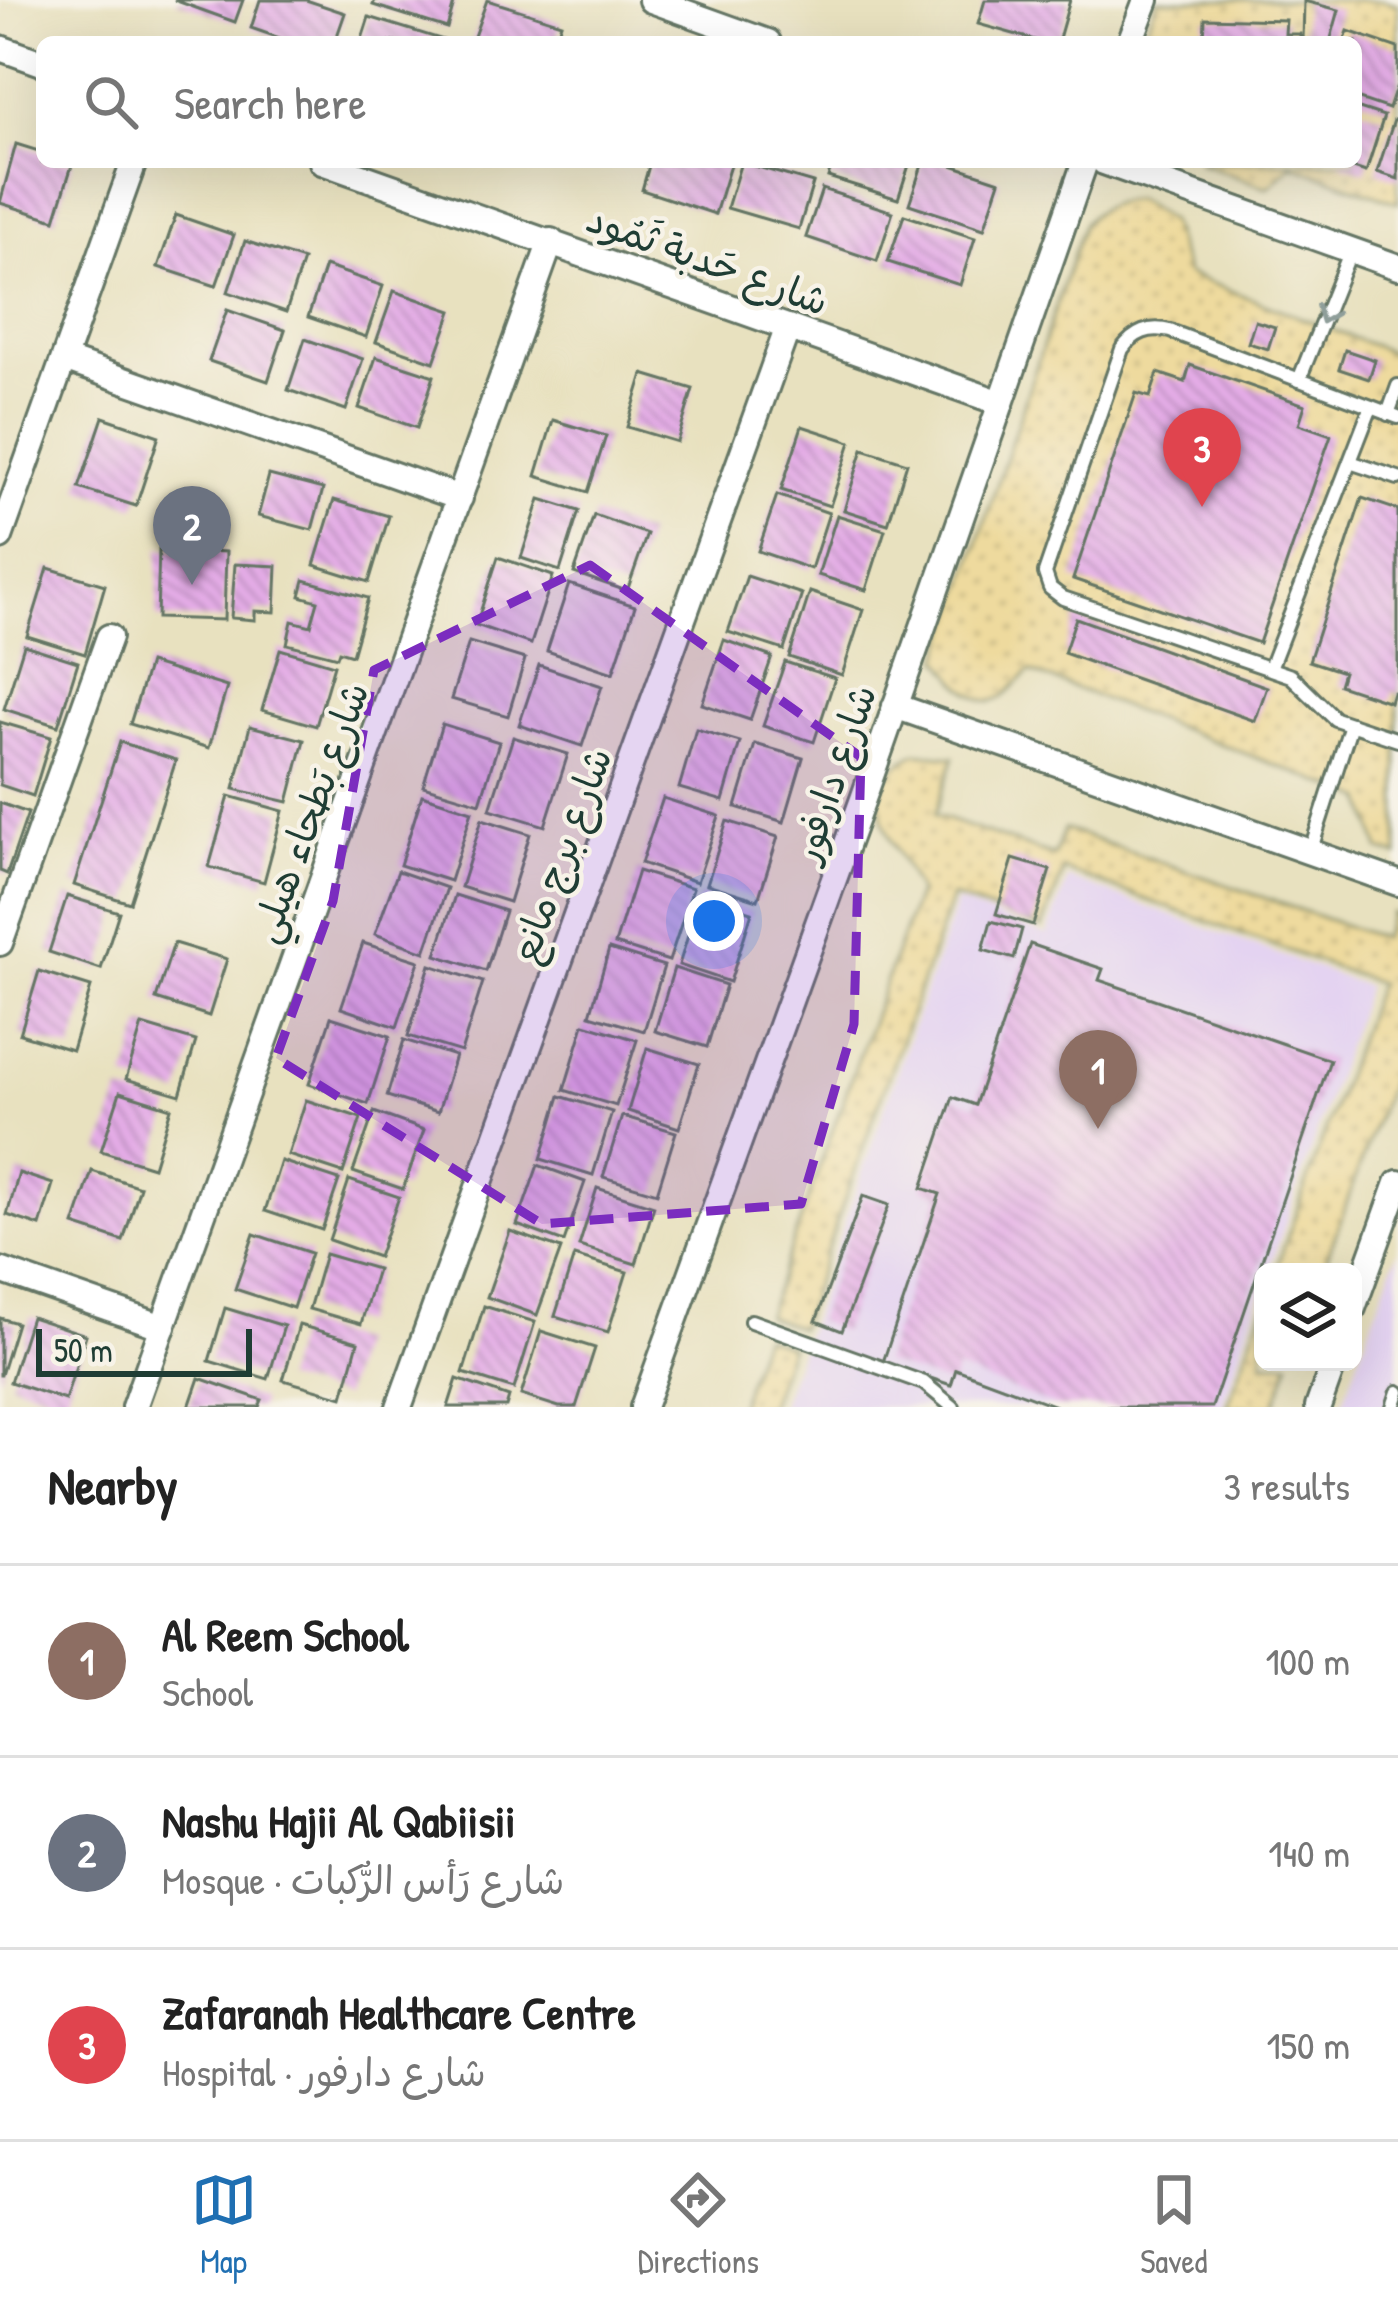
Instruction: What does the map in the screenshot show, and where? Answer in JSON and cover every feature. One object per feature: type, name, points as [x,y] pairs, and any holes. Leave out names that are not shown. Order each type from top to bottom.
[{"type":"street","points":[[651,0],[751,36]]},
{"type":"street","points":[[1132,36],[1146,0]]},
{"type":"street","points":[[0,48],[36,61]]},
{"type":"street","points":[[0,537],[132,168]]},
{"type":"street","name":"شارع حَدبة ثَمُود","points":[[339,168],[1001,403]]},
{"type":"street","name":"شارع دارفور","points":[[643,1407],[1083,168]]},
{"type":"street","points":[[1121,168],[1398,267]]},
{"type":"street","name":"شارع بَطحاء هيلي","points":[[134,1407],[551,241]]},
{"type":"street","name":"شارع برج مانع","points":[[399,1407],[788,327]]},
{"type":"street","points":[[64,359],[460,498]]},
{"type":"street","points":[[0,943],[109,638]]},
{"type":"street","points":[[895,706],[1398,884]]},
{"type":"street","points":[[1362,1283],[1398,1183]]},
{"type":"street","points":[[0,1270],[163,1327]]},
{"type":"street","points":[[1318,1407],[1331,1371]]},
{"type":"lane","points":[[1299,380],[1351,250]]},
{"type":"lane","points":[[1398,386],[1393,415],[1170,331],[1159,328],[1138,333],[1122,349],[1045,572],[1050,588],[1063,598],[1291,676],[1324,711],[1398,740]]},
{"type":"lane","points":[[1270,668],[1371,407]]},
{"type":"lane","points":[[1350,462],[1398,478]]},
{"type":"lane","points":[[1310,852],[1351,724]]},
{"type":"lane","points":[[751,1321],[924,1383],[953,1407]]},
{"type":"lane","points":[[1393,1407],[1398,1392]]},
{"type":"highlighted area","points":[[590,565],[861,757],[854,1024],[801,1204],[542,1224],[276,1058],[333,901],[374,670]]},
{"type":"shaded area","points":[[1068,878],[1367,986],[1272,1263],[1254,1263],[1254,1314],[1222,1407],[780,1407],[956,902],[1047,935]]},
{"type":"shaded area","points":[[1398,1250],[1398,1407],[1341,1407],[1354,1371],[1362,1371],[1362,1349]]},
{"type":"sand","points":[[1157,0],[1384,0],[1398,5],[1398,203],[1300,168],[1362,168],[1362,36],[1144,36]]},
{"type":"sand","points":[[1213,168],[1289,168],[1268,188]]},
{"type":"sand","points":[[1136,199],[1169,221],[1187,274],[1398,355],[1398,856],[1380,850],[1364,799],[1030,671],[1003,697],[990,702],[967,691],[940,658],[1083,224],[1107,206]]},
{"type":"sand","points":[[917,753],[954,757],[935,815],[1054,856],[1064,829],[1382,938],[1391,913],[1398,915],[1398,1059],[1325,1263],[1278,1263],[1378,983],[1064,870],[1042,928],[952,897],[799,1328],[766,1316],[918,892],[882,815],[884,781],[896,766]]},
{"type":"sand","points":[[1254,1332],[1254,1371],[1287,1371],[1274,1407],[1227,1407]]},
{"type":"sand","points":[[763,1336],[790,1346],[768,1407],[738,1407]]},
{"type":"building","points":[[174,0],[243,0],[235,22]]},
{"type":"building","points":[[260,0],[306,0],[345,13],[337,36],[274,36],[251,28]]},
{"type":"building","points":[[375,0],[455,0],[447,28],[373,5]]},
{"type":"building","points":[[487,0],[561,23],[557,36],[474,36]]},
{"type":"building","points":[[985,0],[1070,0],[1060,36],[1021,36],[978,24]]},
{"type":"building","points":[[1304,1],[1339,10],[1332,36],[1303,36]]},
{"type":"building","points":[[369,17],[431,36],[363,36]]},
{"type":"building","points":[[1205,18],[1286,20],[1285,34],[1300,34],[1300,36],[1204,36]]},
{"type":"building","points":[[1348,31],[1398,48],[1398,82],[1389,109],[1362,100],[1362,36],[1346,36]]},
{"type":"building","points":[[1362,109],[1384,116],[1366,172],[1354,168],[1362,168]]},
{"type":"building","points":[[1394,120],[1398,121],[1398,179],[1377,172]]},
{"type":"building","points":[[16,144],[36,150],[36,168],[71,168],[55,220],[0,203]]},
{"type":"building","points":[[648,168],[729,168],[715,214],[642,190]]},
{"type":"building","points":[[739,168],[762,168],[813,183],[799,229],[727,208]]},
{"type":"building","points":[[831,168],[908,168],[898,199],[828,177]]},
{"type":"building","points":[[921,168],[961,168],[1000,181],[984,229],[909,204]]},
{"type":"building","points":[[822,189],[893,212],[877,261],[806,237]]},
{"type":"building","points":[[176,215],[234,235],[216,286],[158,267]]},
{"type":"building","points":[[904,215],[975,238],[960,285],[888,262]]},
{"type":"building","points":[[245,241],[303,260],[286,312],[228,292]]},
{"type":"building","points":[[325,266],[383,286],[366,337],[308,317]]},
{"type":"building","points":[[394,291],[452,311],[434,362],[376,342]]},
{"type":"building","points":[[227,310],[285,330],[268,381],[209,361]]},
{"type":"building","points":[[1255,321],[1275,327],[1268,349],[1248,343]]},
{"type":"building","points":[[305,339],[363,359],[346,410],[288,390]]},
{"type":"building","points":[[1345,350],[1375,360],[1369,379],[1339,369]]},
{"type":"building","points":[[376,357],[434,376],[417,428],[359,408]]},
{"type":"building","points":[[1190,365],[1305,405],[1299,424],[1331,435],[1259,643],[1073,579],[1136,393],[1150,397],[1158,373],[1185,382]]},
{"type":"building","points":[[643,374],[693,389],[677,442],[627,427]]},
{"type":"building","points":[[103,417],[159,436],[136,506],[79,488]]},
{"type":"building","points":[[553,420],[606,436],[588,492],[536,476]]},
{"type":"building","points":[[802,426],[851,442],[830,506],[781,490]]},
{"type":"building","points":[[863,449],[907,463],[888,524],[844,510]]},
{"type":"building","points":[[269,475],[323,489],[312,530],[258,516]]},
{"type":"building","points":[[777,495],[829,513],[811,569],[758,551]]},
{"type":"building","points":[[1362,498],[1398,510],[1398,694],[1393,692],[1390,702],[1339,685],[1343,672],[1309,661]]},
{"type":"building","points":[[540,499],[579,511],[560,571],[521,558]]},
{"type":"building","points":[[334,500],[389,516],[369,582],[314,565]]},
{"type":"building","points":[[594,515],[647,534],[627,591],[574,573]]},
{"type":"building","points":[[837,515],[885,530],[866,590],[818,575]]},
{"type":"building","points":[[159,549],[226,552],[224,620],[157,618]]},
{"type":"building","points":[[498,557],[553,576],[531,644],[476,625]]},
{"type":"building","points":[[235,564],[277,566],[275,612],[255,611],[255,620],[231,618]]},
{"type":"building","points":[[48,568],[105,585],[85,654],[27,636]]},
{"type":"building","points":[[747,576],[802,594],[784,650],[728,632]]},
{"type":"building","points":[[304,580],[368,598],[352,655],[339,651],[337,657],[287,644],[292,621],[311,626],[318,601],[300,596]]},
{"type":"building","points":[[569,584],[635,606],[613,673],[547,651]]},
{"type":"building","points":[[810,592],[863,610],[842,675],[789,657]]},
{"type":"building","points":[[1076,618],[1267,687],[1255,721],[1064,653]]},
{"type":"building","points":[[724,640],[772,657],[750,720],[702,704]]},
{"type":"building","points":[[469,642],[525,659],[508,716],[451,699]]},
{"type":"building","points":[[24,645],[78,662],[58,726],[4,709]]},
{"type":"building","points":[[280,649],[334,665],[316,726],[262,710]]},
{"type":"building","points":[[785,662],[835,678],[814,742],[763,726]]},
{"type":"building","points":[[149,663],[227,687],[209,748],[130,724]]},
{"type":"building","points":[[539,665],[602,686],[582,746],[519,725]]},
{"type":"building","points":[[0,722],[51,737],[33,796],[0,785]]},
{"type":"building","points":[[442,724],[499,742],[480,803],[423,786]]},
{"type":"building","points":[[250,726],[304,740],[288,802],[234,789]]},
{"type":"building","points":[[696,729],[740,742],[723,801],[679,788]]},
{"type":"building","points":[[513,737],[568,754],[545,826],[490,809]]},
{"type":"building","points":[[120,742],[176,760],[130,903],[74,885]]},
{"type":"building","points":[[755,744],[803,758],[784,822],[736,807]]},
{"type":"building","points":[[422,795],[472,811],[450,881],[400,865]]},
{"type":"building","points":[[229,796],[283,811],[264,882],[209,867]]},
{"type":"building","points":[[663,798],[719,816],[697,882],[641,863]]},
{"type":"building","points":[[0,803],[28,813],[7,874],[0,871]]},
{"type":"building","points":[[482,819],[530,834],[509,902],[461,887]]},
{"type":"building","points":[[727,821],[778,837],[758,900],[707,884]]},
{"type":"building","points":[[1013,859],[1050,870],[1033,925],[996,914]]},
{"type":"building","points":[[398,871],[447,888],[425,952],[375,934]]},
{"type":"building","points":[[638,871],[693,888],[669,961],[615,944]]},
{"type":"building","points":[[455,895],[505,911],[486,971],[436,955]]},
{"type":"building","points":[[67,896],[119,912],[101,969],[49,952]]},
{"type":"building","points":[[700,896],[752,912],[730,982],[679,965]]},
{"type":"building","points":[[991,921],[1022,929],[1014,959],[983,950]]},
{"type":"building","points":[[174,943],[227,959],[209,1016],[156,999]]},
{"type":"building","points":[[363,943],[419,961],[397,1027],[341,1008]]},
{"type":"building","points":[[1030,944],[1103,969],[1099,980],[1330,1060],[1261,1263],[1254,1263],[1254,1283],[1212,1407],[1058,1407],[956,1369],[951,1385],[883,1362],[940,1194],[922,1188],[953,1097],[975,1105]]},
{"type":"building","points":[[609,949],[664,966],[644,1031],[590,1015]]},
{"type":"building","points":[[430,965],[483,982],[461,1052],[408,1036]]},
{"type":"building","points":[[674,968],[726,985],[707,1047],[655,1031]]},
{"type":"building","points":[[39,971],[91,987],[72,1050],[20,1034]]},
{"type":"building","points":[[331,1017],[390,1036],[368,1104],[309,1084]]},
{"type":"building","points":[[584,1024],[637,1040],[616,1106],[564,1090]]},
{"type":"building","points":[[142,1025],[196,1041],[180,1095],[126,1079]]},
{"type":"building","points":[[404,1040],[455,1056],[438,1112],[387,1096]]},
{"type":"building","points":[[647,1048],[699,1064],[679,1128],[628,1111]]},
{"type":"building","points":[[120,1092],[171,1108],[153,1167],[101,1151]]},
{"type":"building","points":[[560,1096],[612,1112],[593,1175],[541,1159]]},
{"type":"building","points":[[306,1100],[361,1118],[343,1173],[288,1155]]},
{"type":"building","points":[[374,1112],[424,1130],[403,1189],[353,1172]]},
{"type":"building","points":[[622,1116],[676,1132],[657,1193],[603,1177]]},
{"type":"building","points":[[281,1161],[339,1180],[322,1230],[265,1211]]},
{"type":"building","points":[[538,1165],[585,1182],[564,1242],[517,1225]]},
{"type":"building","points":[[92,1171],[140,1187],[123,1241],[74,1225]]},
{"type":"building","points":[[19,1173],[53,1184],[40,1226],[7,1215]]},
{"type":"building","points":[[349,1180],[399,1197],[378,1257],[329,1240]]},
{"type":"building","points":[[597,1188],[654,1206],[636,1264],[579,1246]]},
{"type":"building","points":[[863,1196],[889,1205],[842,1331],[816,1321]]},
{"type":"building","points":[[510,1231],[561,1249],[537,1315],[487,1297]]},
{"type":"building","points":[[254,1234],[311,1253],[293,1308],[235,1289]]},
{"type":"building","points":[[325,1254],[377,1269],[361,1324],[309,1309]]},
{"type":"building","points":[[574,1256],[627,1272],[608,1332],[555,1316]]},
{"type":"building","points":[[484,1306],[535,1322],[514,1389],[463,1373]]},
{"type":"building","points":[[225,1308],[284,1326],[268,1379],[209,1361]]},
{"type":"building","points":[[31,1317],[86,1335],[65,1400],[10,1382]]},
{"type":"building","points":[[0,1318],[17,1323],[1,1375],[0,1375]]},
{"type":"building","points":[[299,1325],[358,1342],[343,1397],[283,1380]]},
{"type":"building","points":[[541,1331],[595,1348],[576,1407],[559,1407],[521,1395]]},
{"type":"building","points":[[199,1378],[262,1400],[259,1407],[189,1407]]},
{"type":"building","points":[[457,1379],[509,1397],[506,1407],[448,1407]]},
{"type":"place","name":"Zafaranah Healthcare Centre","points":[[1202,507]]},
{"type":"place","name":"Nashu Hajii Al Qabiisii","points":[[192,585]]},
{"type":"place","name":"Al Reem School","points":[[1098,1129]]}]
